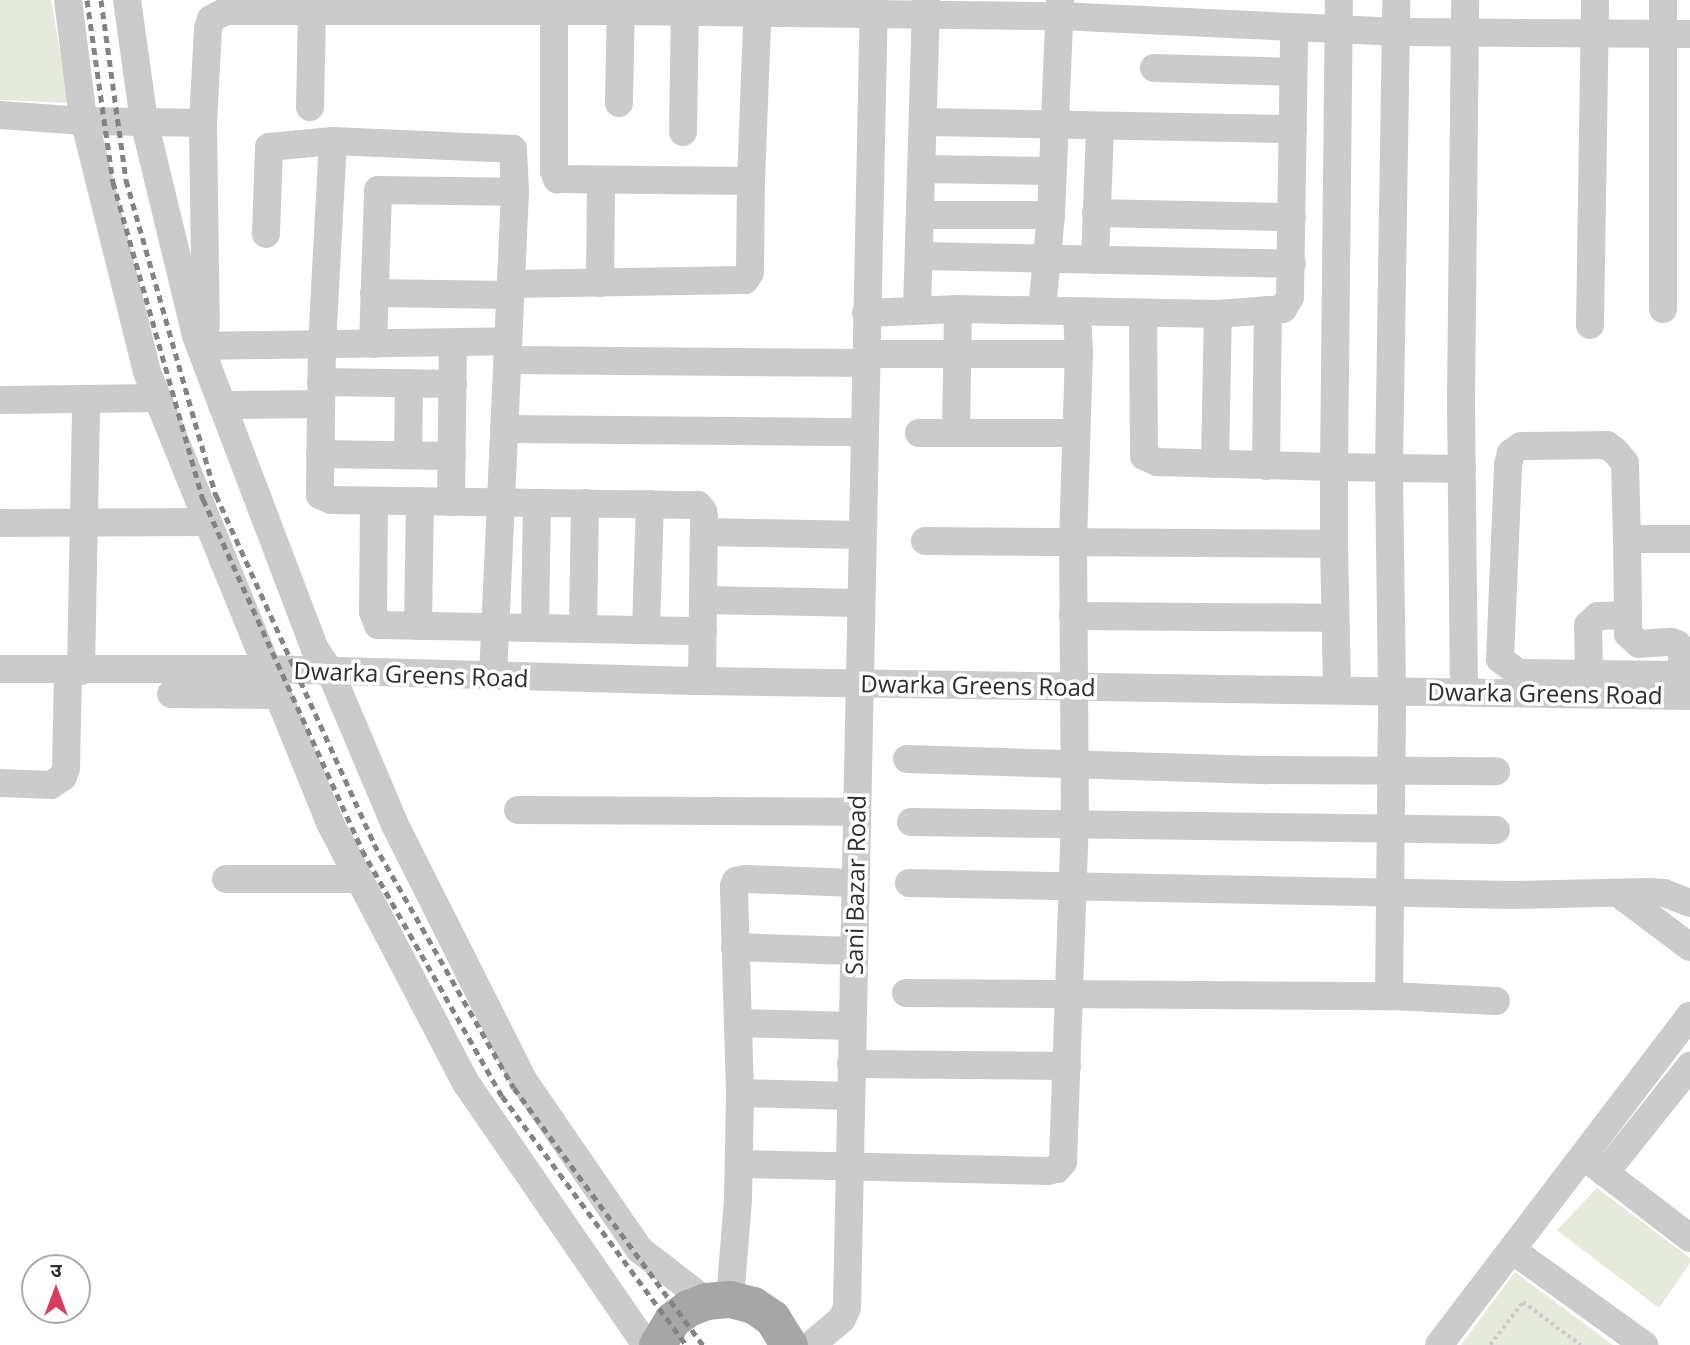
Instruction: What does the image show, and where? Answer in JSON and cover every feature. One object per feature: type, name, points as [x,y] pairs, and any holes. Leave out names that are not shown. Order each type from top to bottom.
[{"type":"main road","points":[[657,1345],[672,1321],[688,1308],[718,1300],[752,1305],[772,1318],[789,1345]]},
{"type":"street","points":[[68,0],[84,121],[147,372],[330,823],[466,1083],[646,1345]]},
{"type":"street","points":[[127,0],[144,121],[203,346],[222,405],[315,649],[330,671],[394,825],[523,1080],[640,1250],[718,1300],[739,1164],[740,1093],[734,893],[736,881],[855,883]]},
{"type":"street","points":[[1336,690],[1334,467],[1339,0]]},
{"type":"street","points":[[1389,996],[1392,690],[1389,467],[1396,0]]},
{"type":"street","points":[[1464,691],[1462,469],[1465,0]]},
{"type":"street","points":[[1590,326],[1595,0]]},
{"type":"street","points":[[1663,0],[1676,33],[1663,309]]},
{"type":"street","points":[[203,346],[203,123],[211,19],[226,11],[312,12],[476,6],[621,5],[685,12],[758,7],[1059,8],[1337,30],[1676,33]]},
{"type":"street","points":[[619,103],[621,5]]},
{"type":"street","points":[[549,7],[554,175],[563,181],[751,181]]},
{"type":"street","points":[[374,293],[745,280],[750,272],[758,7]]},
{"type":"street","name":"Sani Bazar Road","points":[[811,1345],[842,1319],[847,1307],[874,7]]},
{"type":"street","points":[[918,310],[926,8]]},
{"type":"street","points":[[1042,310],[1051,215],[1059,8]]},
{"type":"street","points":[[310,107],[312,12]]},
{"type":"street","points":[[682,132],[685,12]]},
{"type":"street","points":[[866,313],[958,309],[1218,314],[1283,309],[1288,305],[1292,264],[1294,28]]},
{"type":"street","points":[[1154,68],[1293,72]]},
{"type":"street","points":[[0,115],[84,121],[203,123]]},
{"type":"street","points":[[923,122],[1293,130]]},
{"type":"street","points":[[1095,260],[1100,127]]},
{"type":"street","points":[[333,141],[322,344],[320,495],[324,499],[374,501],[698,505],[704,511],[702,681]]},
{"type":"street","points":[[266,234],[269,147],[333,141],[513,149],[515,192],[493,676]]},
{"type":"street","points":[[922,169],[1052,171]]},
{"type":"street","points":[[600,283],[601,181]]},
{"type":"street","points":[[373,344],[378,190],[515,192]]},
{"type":"street","points":[[1096,213],[1292,217]]},
{"type":"street","points":[[921,215],[1051,215]]},
{"type":"street","points":[[920,256],[1292,264]]},
{"type":"street","points":[[956,433],[958,309]]},
{"type":"street","points":[[1266,466],[1268,310]]},
{"type":"street","points":[[739,1164],[1047,1171],[1058,1169],[1065,1152],[1075,825],[1073,542],[1079,354],[1077,312]]},
{"type":"street","points":[[1143,313],[1144,457],[1157,462],[1462,469]]},
{"type":"street","points":[[1215,464],[1218,314]]},
{"type":"street","points":[[203,346],[453,343],[508,351],[866,358],[957,354],[1079,354]]},
{"type":"street","points":[[451,502],[453,343]]},
{"type":"street","points":[[222,405],[409,383],[453,384]]},
{"type":"street","points":[[408,455],[409,383]]},
{"type":"street","points":[[0,400],[157,398]]},
{"type":"street","points":[[0,783],[51,785],[63,777],[66,768],[84,523],[86,399]]},
{"type":"street","points":[[504,429],[865,432]]},
{"type":"street","points":[[919,433],[1076,433]]},
{"type":"street","points":[[1630,684],[1589,674],[1518,673],[1500,659],[1507,465],[1511,453],[1521,446],[1607,445],[1625,463],[1628,634],[1632,641],[1639,644],[1671,642],[1682,649],[1687,682]]},
{"type":"street","points":[[320,454],[452,456]]},
{"type":"street","points":[[374,501],[374,619],[383,626],[704,631]]},
{"type":"street","points":[[418,626],[420,501]]},
{"type":"street","points":[[535,627],[537,503]]},
{"type":"street","points":[[583,628],[585,503]]},
{"type":"street","points":[[646,629],[650,504]]},
{"type":"street","points":[[0,523],[207,522]]},
{"type":"street","points":[[704,532],[862,535]]},
{"type":"street","points":[[1627,539],[1690,539]]},
{"type":"street","points":[[925,541],[1334,544]]},
{"type":"street","points":[[704,600],[861,603]]},
{"type":"street","points":[[1589,674],[1588,625],[1598,616],[1628,615]]},
{"type":"street","points":[[1073,616],[1335,618]]},
{"type":"street","points":[[0,669],[271,682]]},
{"type":"street","name":"Dwarka Greens Road","points":[[271,682],[330,671],[702,681],[1336,690],[1464,691],[1687,682]]},
{"type":"street","points":[[171,694],[271,682]]},
{"type":"street","points":[[907,759],[1075,765],[1496,771]]},
{"type":"street","points":[[518,810],[856,812]]},
{"type":"street","points":[[911,821],[1496,830]]},
{"type":"street","points":[[226,879],[359,879]]},
{"type":"street","points":[[909,883],[1664,893],[1690,903]]},
{"type":"street","points":[[1618,893],[1690,947]]},
{"type":"street","points":[[735,947],[853,951]]},
{"type":"street","points":[[906,993],[1389,996],[1496,1001]]},
{"type":"street","points":[[1594,1165],[1690,1016]]},
{"type":"street","points":[[738,1023],[852,1026]]},
{"type":"street","points":[[851,1064],[1067,1066]]},
{"type":"street","points":[[1439,1345],[1511,1250],[1690,1066]]},
{"type":"street","points":[[740,1093],[850,1096]]},
{"type":"street","points":[[1594,1165],[1690,1238]]},
{"type":"street","points":[[1511,1250],[1644,1345]]},
{"type":"path","points":[[1490,1345],[1523,1302],[1581,1345]]},
{"type":"shaded area","points":[[0,0],[51,0],[69,103],[0,100]]},
{"type":"shaded area","points":[[1597,1188],[1690,1258],[1690,1263],[1659,1308],[1557,1230]]},
{"type":"shaded area","points":[[1515,1272],[1613,1345],[1461,1345]]},
{"type":"railway","points":[[87,0],[113,182],[203,499],[362,850],[502,1096],[686,1345]]},
{"type":"railway","points":[[101,0],[126,180],[216,495],[374,844],[514,1088],[703,1345]]}]
